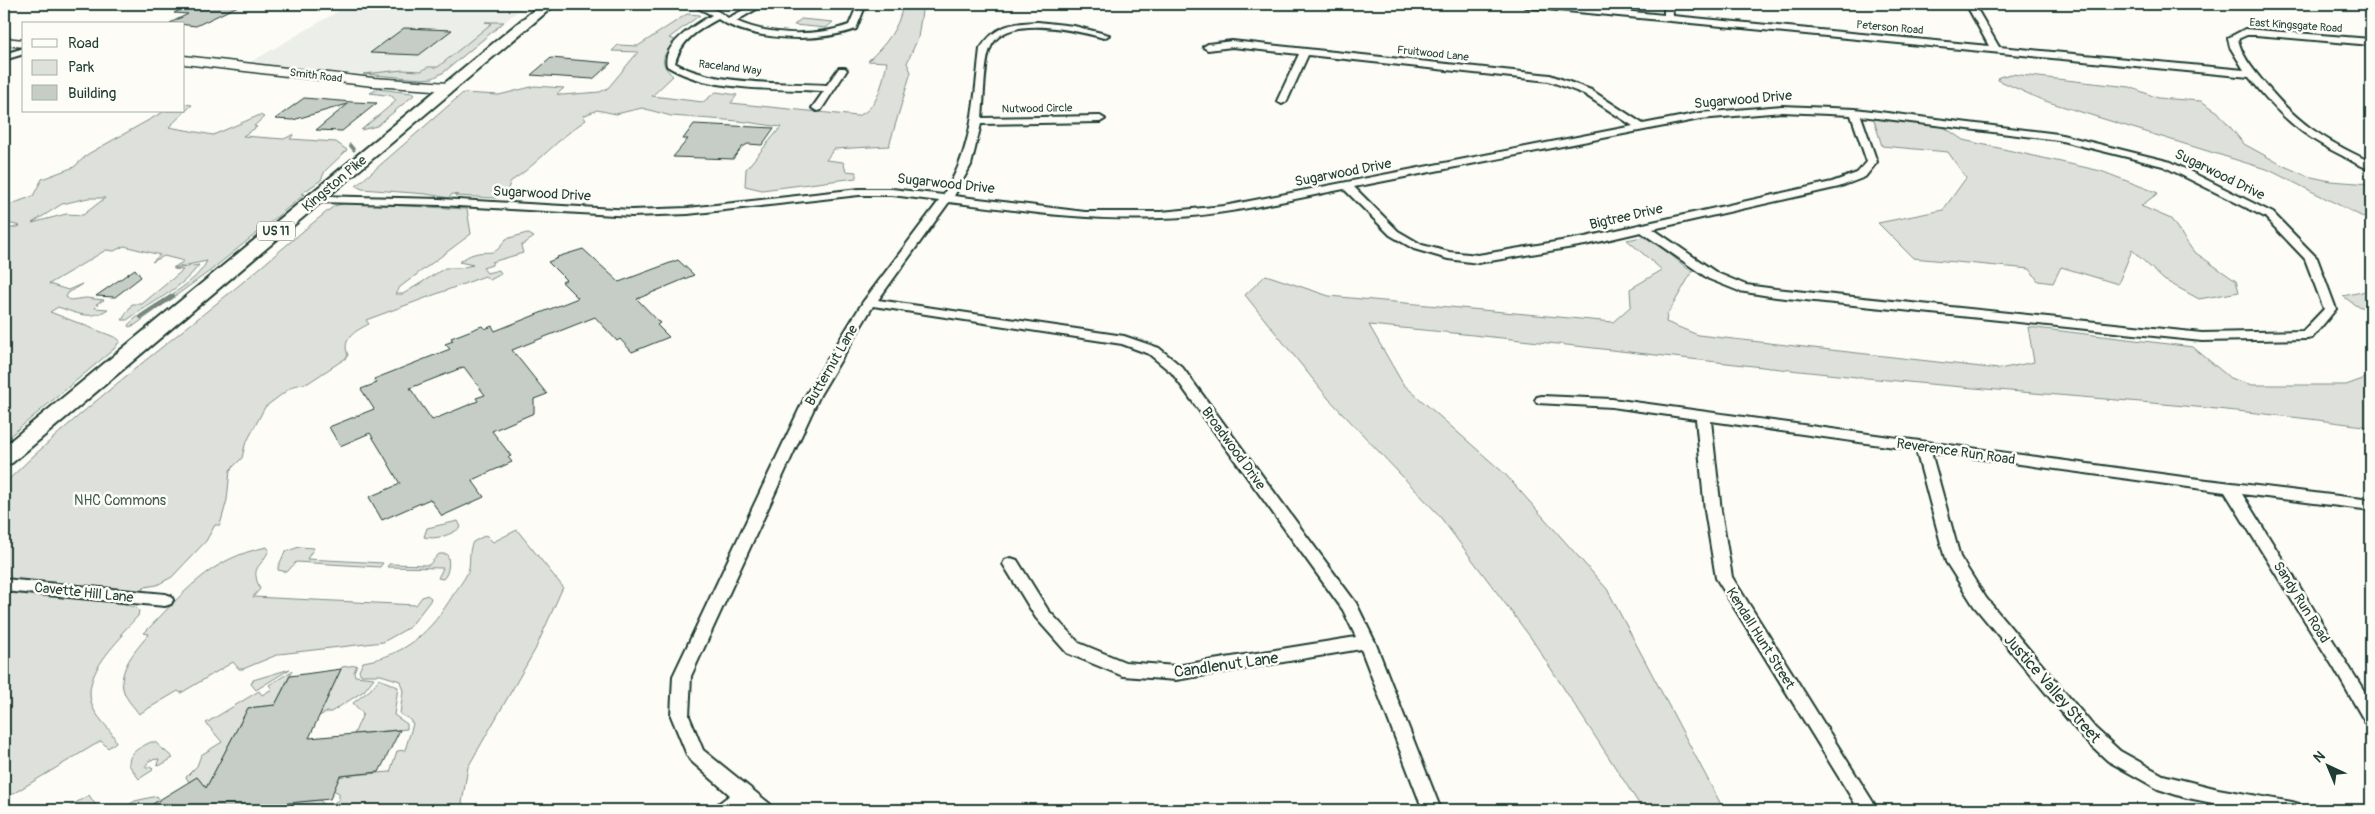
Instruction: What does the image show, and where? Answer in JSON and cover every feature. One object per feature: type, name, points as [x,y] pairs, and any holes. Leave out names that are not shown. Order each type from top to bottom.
[{"type":"main road","name":"Kingston Pike","points":[[4,458],[549,4]]},
{"type":"street","points":[[694,4],[710,10],[716,16],[751,30],[827,35],[853,28],[862,4]]},
{"type":"street","points":[[729,21],[761,4]]},
{"type":"street","name":"Peterson Road","points":[[1526,4],[2252,74]]},
{"type":"street","points":[[1668,4],[1669,17]]},
{"type":"street","points":[[1970,4],[1995,48]]},
{"type":"street","name":"Raceland Way","points":[[716,16],[691,30],[673,51],[670,64],[675,69],[705,78],[830,88]]},
{"type":"street","name":"Butternut Lane","points":[[763,810],[696,754],[680,716],[682,676],[813,395],[835,353],[869,302],[946,198],[965,166],[975,122],[985,49],[989,39],[1001,31],[1019,26],[1042,24],[1076,27],[1104,35]]},
{"type":"street","name":"East Kingsgate Road","points":[[2252,74],[2236,52],[2232,43],[2233,38],[2245,32],[2371,42]]},
{"type":"street","points":[[4,42],[22,44]]},
{"type":"street","name":"Fruitwood Lane","points":[[1208,47],[1232,44],[1550,78],[1573,84],[1595,96],[1642,128]]},
{"type":"street","points":[[4,57],[22,52]]},
{"type":"street","points":[[1282,101],[1304,53]]},
{"type":"street","name":"Smith Road","points":[[185,60],[373,82],[449,87]]},
{"type":"street","points":[[817,108],[842,70]]},
{"type":"street","points":[[2252,74],[2288,116],[2303,129],[2371,166]]},
{"type":"street","name":"Sugarwood Drive","points":[[320,194],[632,213],[688,211],[859,192],[892,192],[1085,215],[1161,215],[1224,210],[1700,116],[1782,109],[1855,112],[2058,137],[2167,164],[2269,215],[2311,258],[2330,309],[2307,336],[2202,337],[1776,293],[1743,288],[1713,276],[1643,228]]},
{"type":"street","name":"Bigtree Drive","points":[[1347,186],[1394,233],[1418,246],[1448,255],[1478,259],[1585,241],[1835,185],[1862,175],[1872,162],[1855,112]]},
{"type":"street","name":"Nutwood Circle","points":[[975,122],[1100,119]]},
{"type":"street","name":"Broadwood Drive","points":[[869,302],[1124,340],[1154,351],[1177,370],[1350,607],[1367,642],[1432,810]]},
{"type":"street","name":"Reverence Run Road","points":[[1542,400],[1612,402],[2230,488],[2371,505]]},
{"type":"street","name":"Kendall Hunt Street","points":[[1703,416],[1713,511],[1724,578],[1869,810]]},
{"type":"street","name":"Justice Valley Street","points":[[1922,446],[1952,558],[1980,602],[2089,733],[2114,756],[2158,780],[2183,789],[2218,797],[2292,810]]},
{"type":"street","name":"Sandy Run Road","points":[[2230,488],[2340,663],[2371,717]]},
{"type":"street","name":"Candlenut Lane","points":[[1011,564],[1042,614],[1073,648],[1123,669],[1176,673],[1367,642]]},
{"type":"street","name":"Cavette Hill Lane","points":[[4,584],[165,600]]},
{"type":"street","points":[[725,810],[743,795]]},
{"type":"shaded area","points":[[351,4],[526,4],[443,74],[431,79],[422,80],[249,63]]},
{"type":"green space","points":[[903,4],[923,4],[918,38],[907,63],[911,72],[889,146],[834,149],[826,160],[843,162],[846,171],[856,172],[856,178],[762,190],[745,186],[746,169],[781,127],[739,121],[671,116],[642,108],[616,114],[597,110],[583,116],[586,120],[510,182],[507,193],[495,198],[455,196],[458,195],[452,194],[449,198],[426,194],[362,189],[356,186],[463,93],[499,95],[535,86],[564,88],[557,94],[562,95],[600,92],[608,88],[638,52],[612,51],[618,45],[638,46],[687,14],[700,15],[669,38],[675,40],[665,54],[664,62],[668,71],[673,76],[652,96],[703,102],[716,92],[737,95],[731,103],[857,116],[870,107],[878,94],[887,62],[868,61],[891,36]]},
{"type":"green space","points":[[801,19],[833,22],[826,28],[794,25]]},
{"type":"green space","points":[[485,22],[504,22],[444,72],[433,78],[422,79],[363,74],[403,70],[421,71],[428,67],[438,67],[492,23]]},
{"type":"green space","points":[[2011,74],[2130,87],[2158,98],[2201,101],[2218,112],[2244,144],[2284,166],[2307,176],[2330,181],[2371,184],[2371,221],[2269,170],[2042,100],[1998,80],[1999,77]]},
{"type":"green space","points":[[378,89],[412,93],[414,95],[377,126],[361,130],[396,101],[392,96],[370,93]]},
{"type":"green space","points":[[185,104],[192,105],[185,112]]},
{"type":"green space","points":[[163,112],[185,112],[169,127],[213,135],[260,115],[264,117],[254,126],[257,127],[243,136],[284,139],[294,134],[290,139],[336,142],[347,150],[325,171],[321,180],[301,194],[305,194],[210,271],[135,325],[129,327],[128,325],[192,280],[207,261],[173,268],[184,261],[164,256],[152,262],[160,255],[124,246],[114,251],[106,250],[49,284],[68,290],[82,284],[68,293],[66,297],[70,300],[86,298],[104,300],[96,304],[98,305],[95,308],[108,309],[96,315],[83,315],[58,307],[50,312],[117,338],[120,341],[114,349],[4,441],[4,230],[20,226],[4,222],[4,210],[9,205],[33,196],[42,179],[74,167],[88,154]],"holes":[[[88,198],[105,198],[83,215],[66,214],[32,223],[62,204]]]},
{"type":"green space","points":[[1878,117],[1938,123],[1963,140],[2101,171],[2158,193],[2141,206],[2171,219],[2193,251],[2236,281],[2239,292],[2199,299],[2164,280],[2132,250],[2118,284],[2061,267],[2053,283],[2038,281],[2030,269],[1913,258],[1878,223],[1943,210],[1966,178],[1948,152],[1882,146],[1874,120]]},
{"type":"green space","name":"NHC Commons","points":[[346,203],[467,209],[471,234],[400,287],[395,294],[403,294],[445,268],[460,268],[473,265],[459,262],[472,255],[495,251],[506,239],[527,233],[534,237],[521,246],[523,253],[492,262],[492,265],[483,268],[487,273],[499,270],[501,274],[490,280],[485,276],[366,320],[369,324],[354,333],[348,340],[346,349],[348,355],[346,358],[308,383],[293,386],[265,407],[245,445],[242,458],[230,470],[227,500],[220,525],[215,525],[206,541],[172,577],[157,585],[145,587],[126,605],[135,607],[139,611],[138,616],[120,635],[123,635],[97,669],[90,689],[91,700],[94,710],[112,733],[116,742],[108,748],[101,741],[4,799],[4,484],[115,385],[334,206]]},
{"type":"green space","points":[[1647,236],[1692,272],[1667,315],[1666,322],[1698,335],[1999,369],[2034,362],[2028,327],[2193,347],[2230,378],[2252,385],[2346,385],[2371,376],[2371,427],[2202,408],[1849,376],[1506,338],[1369,325],[1403,384],[1505,474],[1607,589],[1724,810],[1643,810],[1531,638],[1438,514],[1328,398],[1245,295],[1266,275],[1329,296],[1613,322],[1631,306],[1630,289],[1662,270],[1627,240]]},
{"type":"green space","points":[[199,265],[192,274],[175,288],[127,320],[122,320],[132,304],[142,304],[183,270],[174,269]]},
{"type":"green space","points":[[2371,290],[2371,310],[2355,305],[2343,296]]},
{"type":"green space","points":[[458,521],[461,527],[453,532],[438,537],[424,537],[427,528]]},
{"type":"green space","points":[[517,530],[563,587],[535,650],[468,767],[462,803],[468,807],[466,810],[234,810],[238,808],[320,800],[326,807],[339,800],[339,793],[333,790],[340,776],[390,772],[397,751],[405,750],[413,724],[409,719],[400,714],[403,691],[400,681],[381,675],[361,675],[359,671],[363,662],[393,654],[416,639],[436,620],[468,572],[473,542],[486,535],[493,542]]},
{"type":"green space","points":[[267,547],[269,550],[256,571],[260,589],[253,597],[416,605],[422,597],[427,595],[431,598],[410,627],[383,642],[279,654],[243,669],[239,669],[233,662],[181,693],[178,691],[139,714],[126,697],[122,684],[125,668],[129,660],[149,634],[144,633],[185,592],[213,569],[247,552]]},
{"type":"green space","points":[[299,547],[314,548],[307,559],[383,563],[380,567],[296,562],[287,572],[278,570],[285,552]]},
{"type":"green space","points":[[439,554],[447,554],[448,560],[448,571],[443,579],[438,578],[443,568],[387,567],[389,564],[429,565]]},
{"type":"green space","points":[[357,665],[354,672],[355,676],[374,678],[364,691],[331,712],[319,716],[342,667]]},
{"type":"green space","points":[[290,669],[256,690],[251,684],[253,680]]},
{"type":"green space","points":[[292,671],[275,705],[248,708],[206,788],[197,777],[189,782],[186,777],[197,766],[201,755],[222,742],[206,723],[259,691],[262,695],[272,689],[269,685]]},
{"type":"green space","points":[[379,679],[398,687],[394,715],[407,724],[407,729],[354,734],[363,714],[353,703],[370,690]]},
{"type":"green space","points":[[151,742],[155,742],[173,758],[159,766],[157,764],[159,759],[150,760],[145,767],[152,767],[153,770],[139,779],[129,765],[129,760],[133,753]]},
{"type":"green space","points":[[89,795],[99,810],[64,810]]},
{"type":"green space","points":[[157,796],[160,800],[153,804],[157,810],[120,810],[135,801]]},
{"type":"building","points":[[192,4],[242,4],[196,26],[185,25],[185,22],[172,22],[188,14],[174,13]]},
{"type":"building","points":[[404,28],[452,30],[419,55],[370,53]]},
{"type":"building","points":[[551,58],[611,63],[593,79],[531,75]]},
{"type":"building","points":[[304,98],[377,103],[342,131],[316,130],[348,104],[293,120],[275,119]]},
{"type":"building","points":[[694,124],[774,128],[762,145],[748,144],[742,147],[733,159],[673,157],[688,139],[683,139]]},
{"type":"building","points":[[583,249],[619,282],[678,260],[694,275],[637,299],[660,323],[657,325],[669,337],[632,352],[620,339],[617,341],[595,317],[512,350],[547,394],[534,399],[534,413],[492,431],[511,456],[508,457],[512,462],[472,480],[484,497],[442,516],[430,499],[382,520],[369,497],[400,484],[370,433],[340,446],[329,427],[374,409],[361,389],[377,383],[374,379],[450,349],[445,344],[453,341],[451,338],[482,326],[485,329],[492,326],[495,331],[578,298],[562,282],[566,280],[548,262],[557,257]],"holes":[[[464,367],[485,395],[476,398],[478,401],[432,420],[410,388]]]},
{"type":"building","points":[[135,269],[141,277],[115,297],[96,296]]},
{"type":"building","points":[[341,669],[309,738],[400,730],[379,772],[340,776],[330,799],[238,808],[235,810],[143,810],[197,777],[206,788],[248,708],[275,705],[290,676]]},
{"type":"waterway","points":[[350,145],[354,150]]},
{"type":"waterway","points":[[141,317],[173,296]]}]
